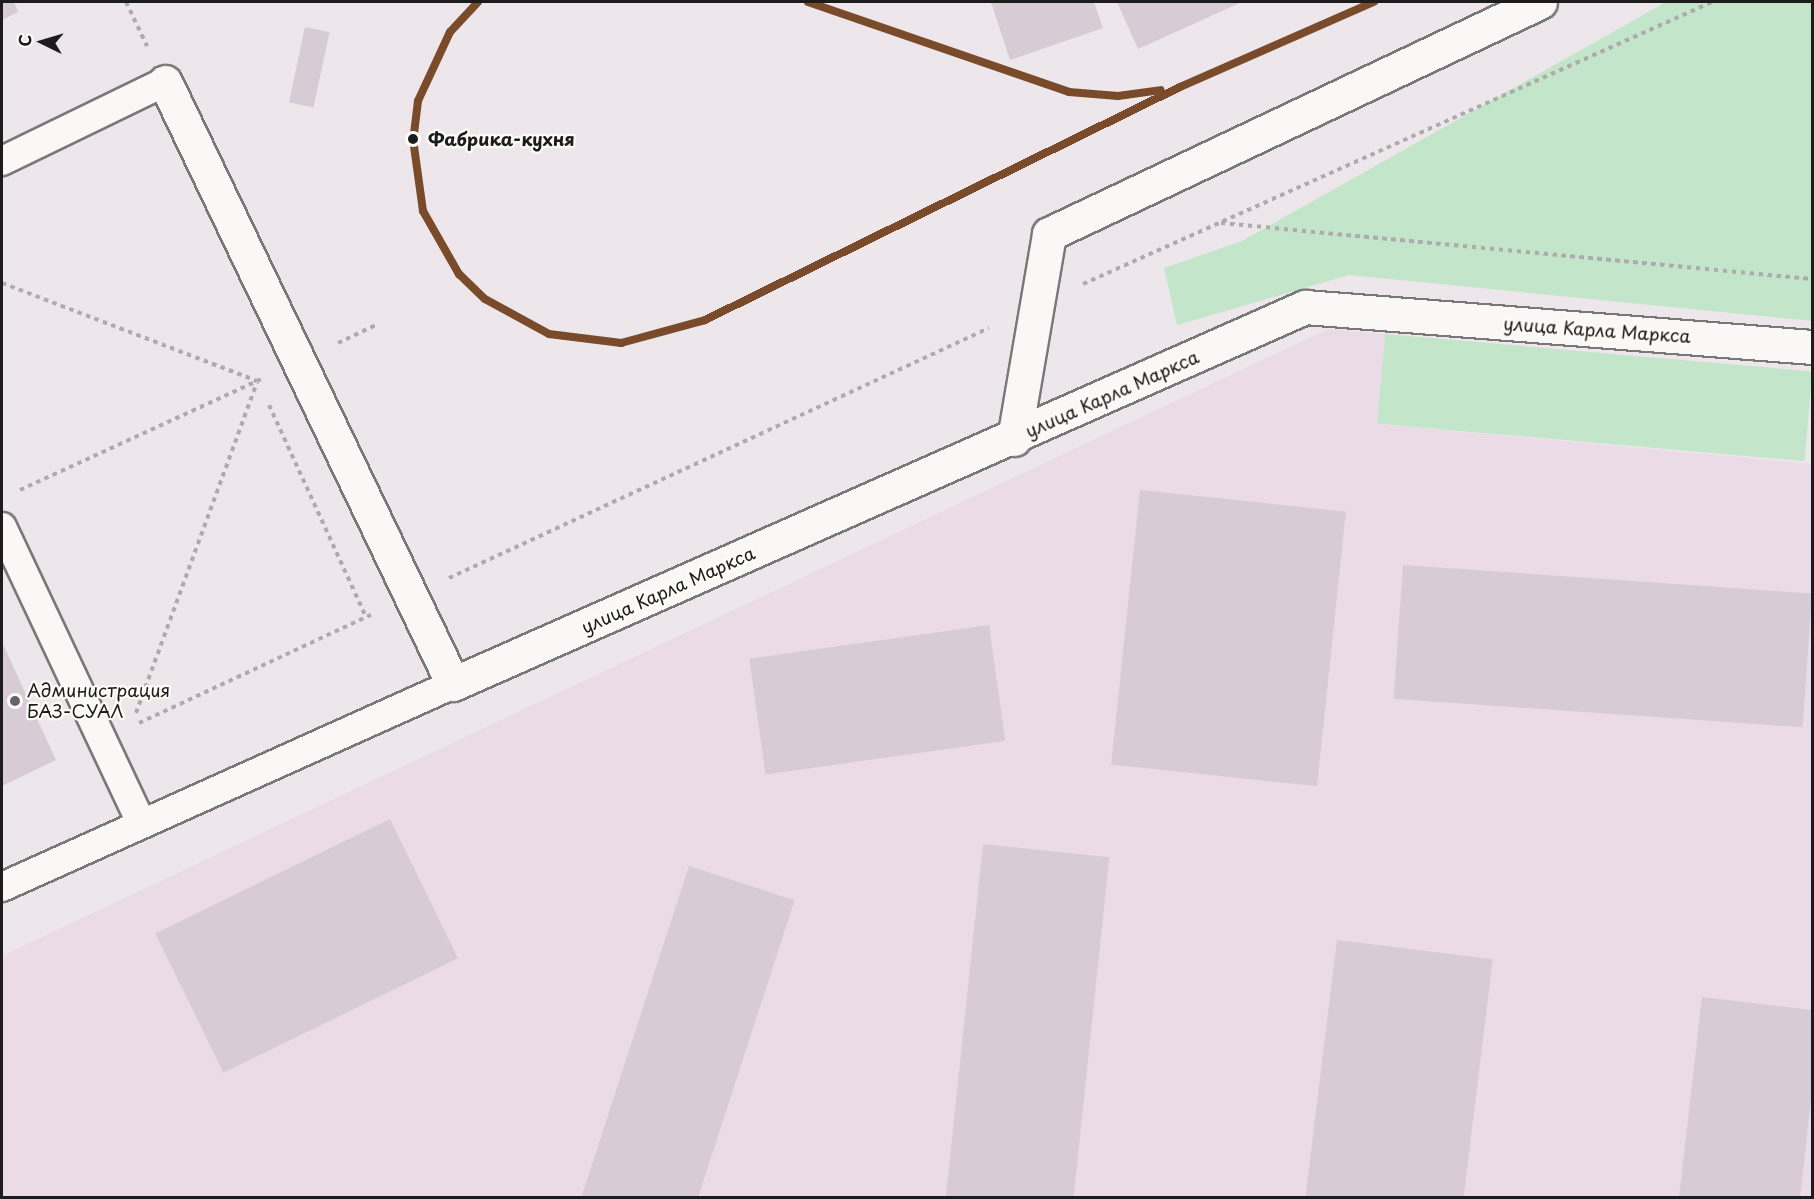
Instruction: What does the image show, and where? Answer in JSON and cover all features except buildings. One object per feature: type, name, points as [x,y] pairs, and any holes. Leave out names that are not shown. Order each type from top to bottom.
[{"type":"street","points":[[1014,439],[1049,234],[1540,2]]},
{"type":"street","points":[[165,82],[453,684]]},
{"type":"street","name":"улица Карла Маркса","points":[[453,684],[1014,439],[1305,307],[1812,346]]},
{"type":"lane","points":[[2,161],[165,82]]},
{"type":"lane","points":[[2,527],[142,824]]},
{"type":"lane","points":[[2,887],[453,684]]},
{"type":"path","points":[[1086,283],[1712,2]]},
{"type":"path","points":[[1220,223],[1812,279]]},
{"type":"path","points":[[2,283],[257,381],[262,392]]},
{"type":"path","points":[[257,381],[131,726],[983,330]]},
{"type":"path","points":[[12,493],[257,381]]},
{"type":"path","points":[[267,402],[366,617]]},
{"type":"shaded area","points":[[1328,329],[1385,334],[1377,424],[1812,464],[1812,1197],[2,1197],[2,956]]},
{"type":"green space","points":[[1666,2],[1812,2],[1812,321],[1349,275],[1177,325],[1164,268],[1242,241]]},
{"type":"green space","points":[[1385,334],[1812,371],[1805,461],[1377,424]]},
{"type":"transit line","points":[[478,2],[450,32],[418,101],[413,139],[423,211],[459,274],[485,299],[549,334],[621,343],[705,320],[1180,87],[1374,2]]},
{"type":"transit line","points":[[808,2],[1069,92],[1118,96],[1161,90]]},
{"type":"place","name":"Фабрика-кухня","points":[[413,139]]},
{"type":"place","name":"Администрация БАЗ-СУАЛ","points":[[15,701]]}]
